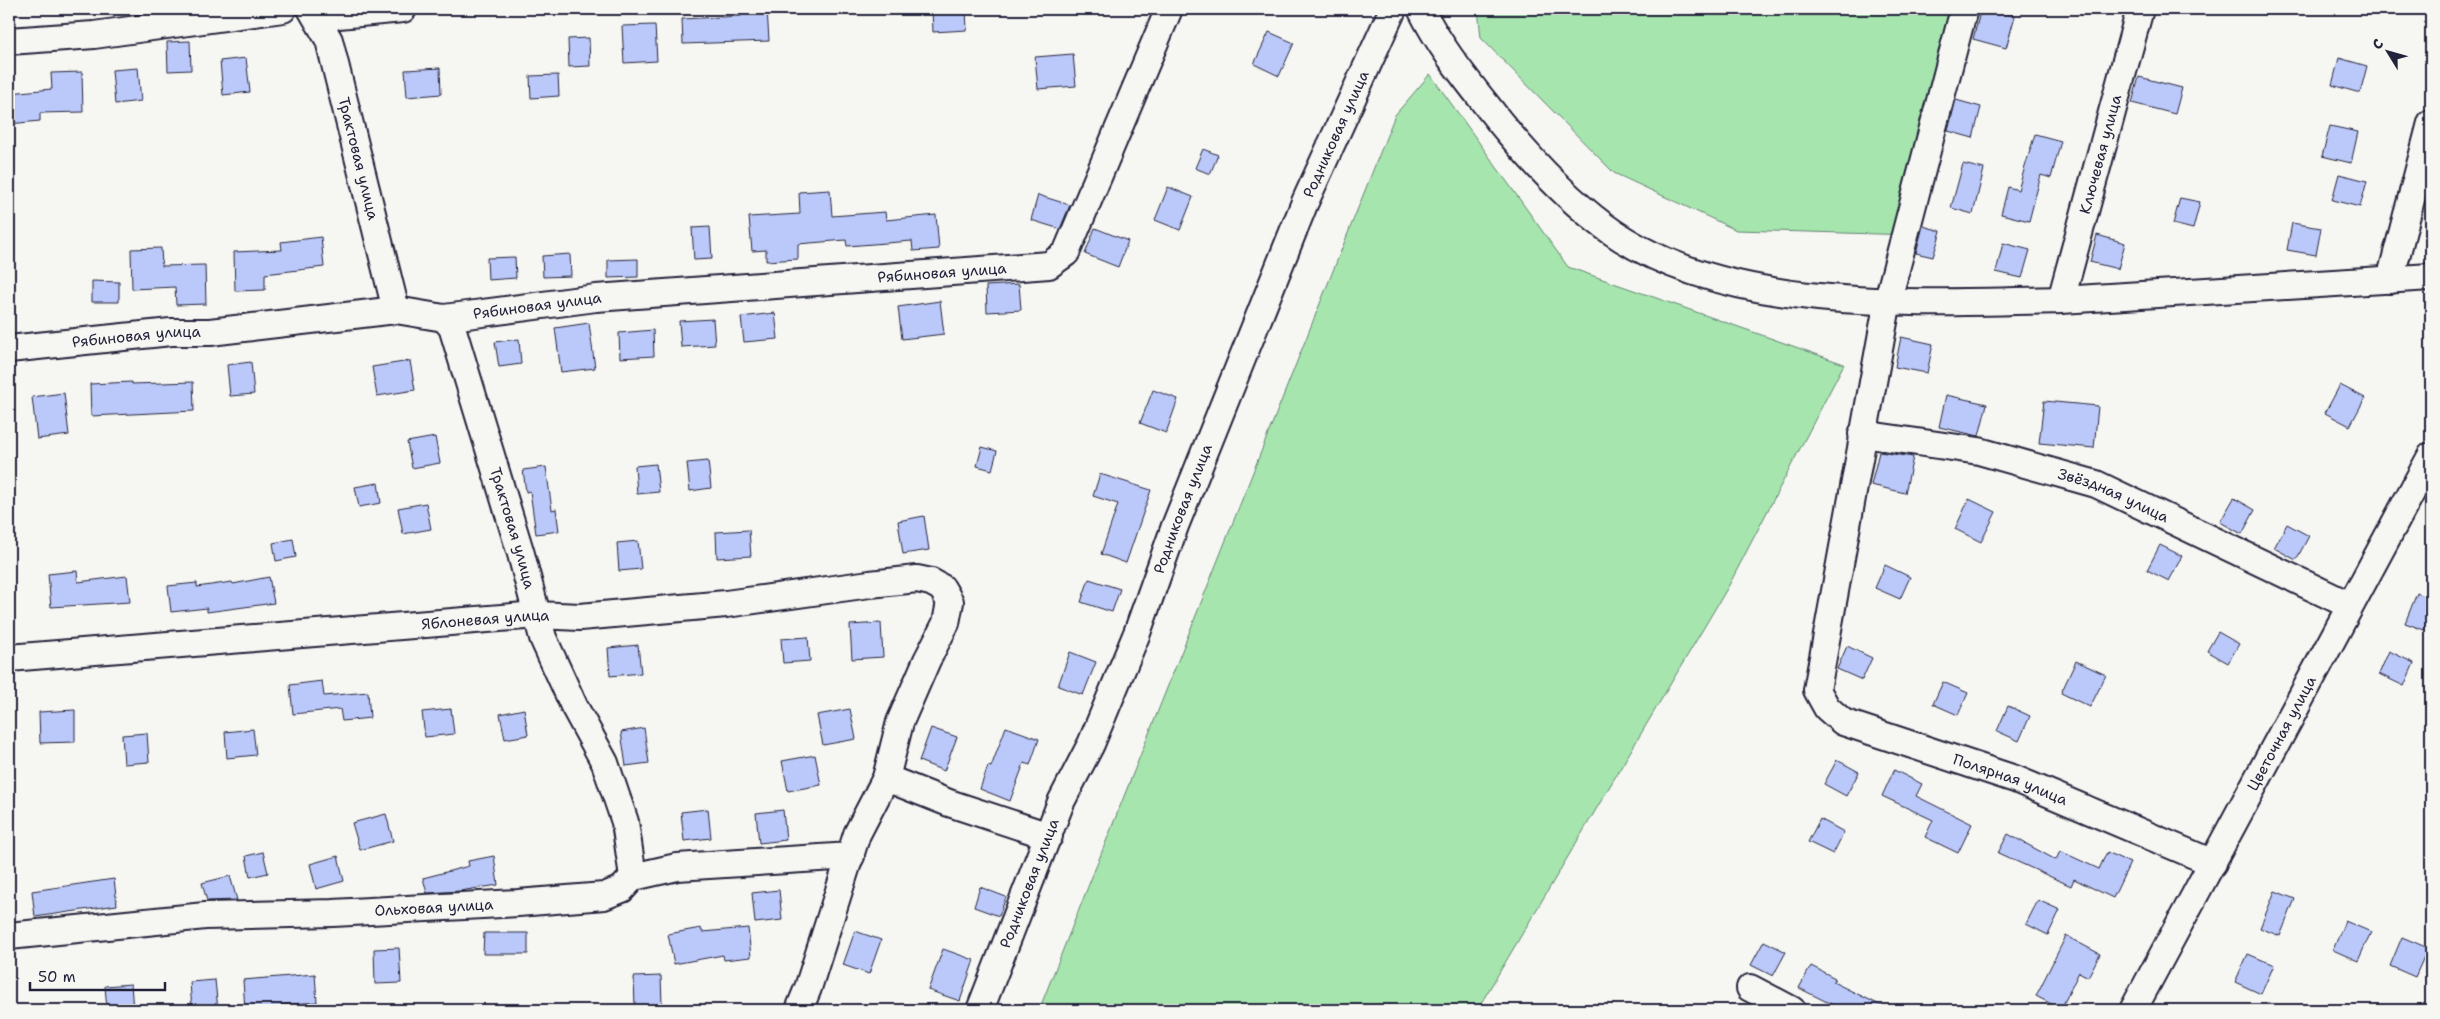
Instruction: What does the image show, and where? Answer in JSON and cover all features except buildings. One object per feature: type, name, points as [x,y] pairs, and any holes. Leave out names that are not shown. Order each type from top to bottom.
[{"type":"street","points":[[9,41],[94,35],[283,9]]},
{"type":"street","points":[[314,13],[403,9]]},
{"type":"street","name":"Рябиновая улица","points":[[9,349],[171,332],[210,332],[396,310],[444,318],[596,298],[1050,265],[1066,253],[1169,9]]},
{"type":"street","name":"Родниковая улица","points":[[980,1010],[1061,802],[1091,744],[1137,633],[1175,526],[1305,202],[1393,9]]},
{"type":"street","points":[[1420,9],[1458,68],[1511,136],[1543,171],[1604,226],[1643,250],[1691,271],[1739,286],[1813,296],[1888,300],[2061,300],[2431,277]]},
{"type":"street","points":[[1862,434],[1888,300],[1964,9]]},
{"type":"street","name":"Ключевая улица","points":[[2061,300],[2140,9]]},
{"type":"street","name":"Трактовая улица","points":[[314,13],[329,40],[396,310]]},
{"type":"street","points":[[2390,280],[2431,123]]},
{"type":"street","name":"Трактовая улица","points":[[444,318],[452,327],[543,638],[574,706],[605,763],[626,822],[633,877]]},
{"type":"street","name":"Звёздная улица","points":[[1862,434],[1979,451],[2096,484],[2349,606]]},
{"type":"street","name":"Полярная улица","points":[[1862,434],[1816,690],[1827,708],[1843,722],[2015,779],[2213,863]]},
{"type":"street","name":"Цветочная улица","points":[[2132,1010],[2431,456]]},
{"type":"street","name":"Яблоневая улица","points":[[9,658],[537,615],[580,616],[726,604],[870,584],[917,580],[931,582],[942,588],[950,602],[946,623],[927,660],[900,722],[886,778]]},
{"type":"street","points":[[799,1010],[808,988],[857,834],[886,778],[949,803],[1049,836]]},
{"type":"street","name":"Ольховая улица","points":[[9,936],[205,916],[333,913],[518,904],[604,896],[622,889],[633,877],[677,867],[851,856]]},
{"type":"street","points":[[1750,988],[1792,1010]]},
{"type":"green space","points":[[1478,9],[1963,9],[1914,235],[1736,230],[1614,173],[1481,38]]},
{"type":"green space","points":[[1430,74],[1568,267],[1844,364],[1728,587],[1477,1010],[1039,1010],[1395,115]]}]
